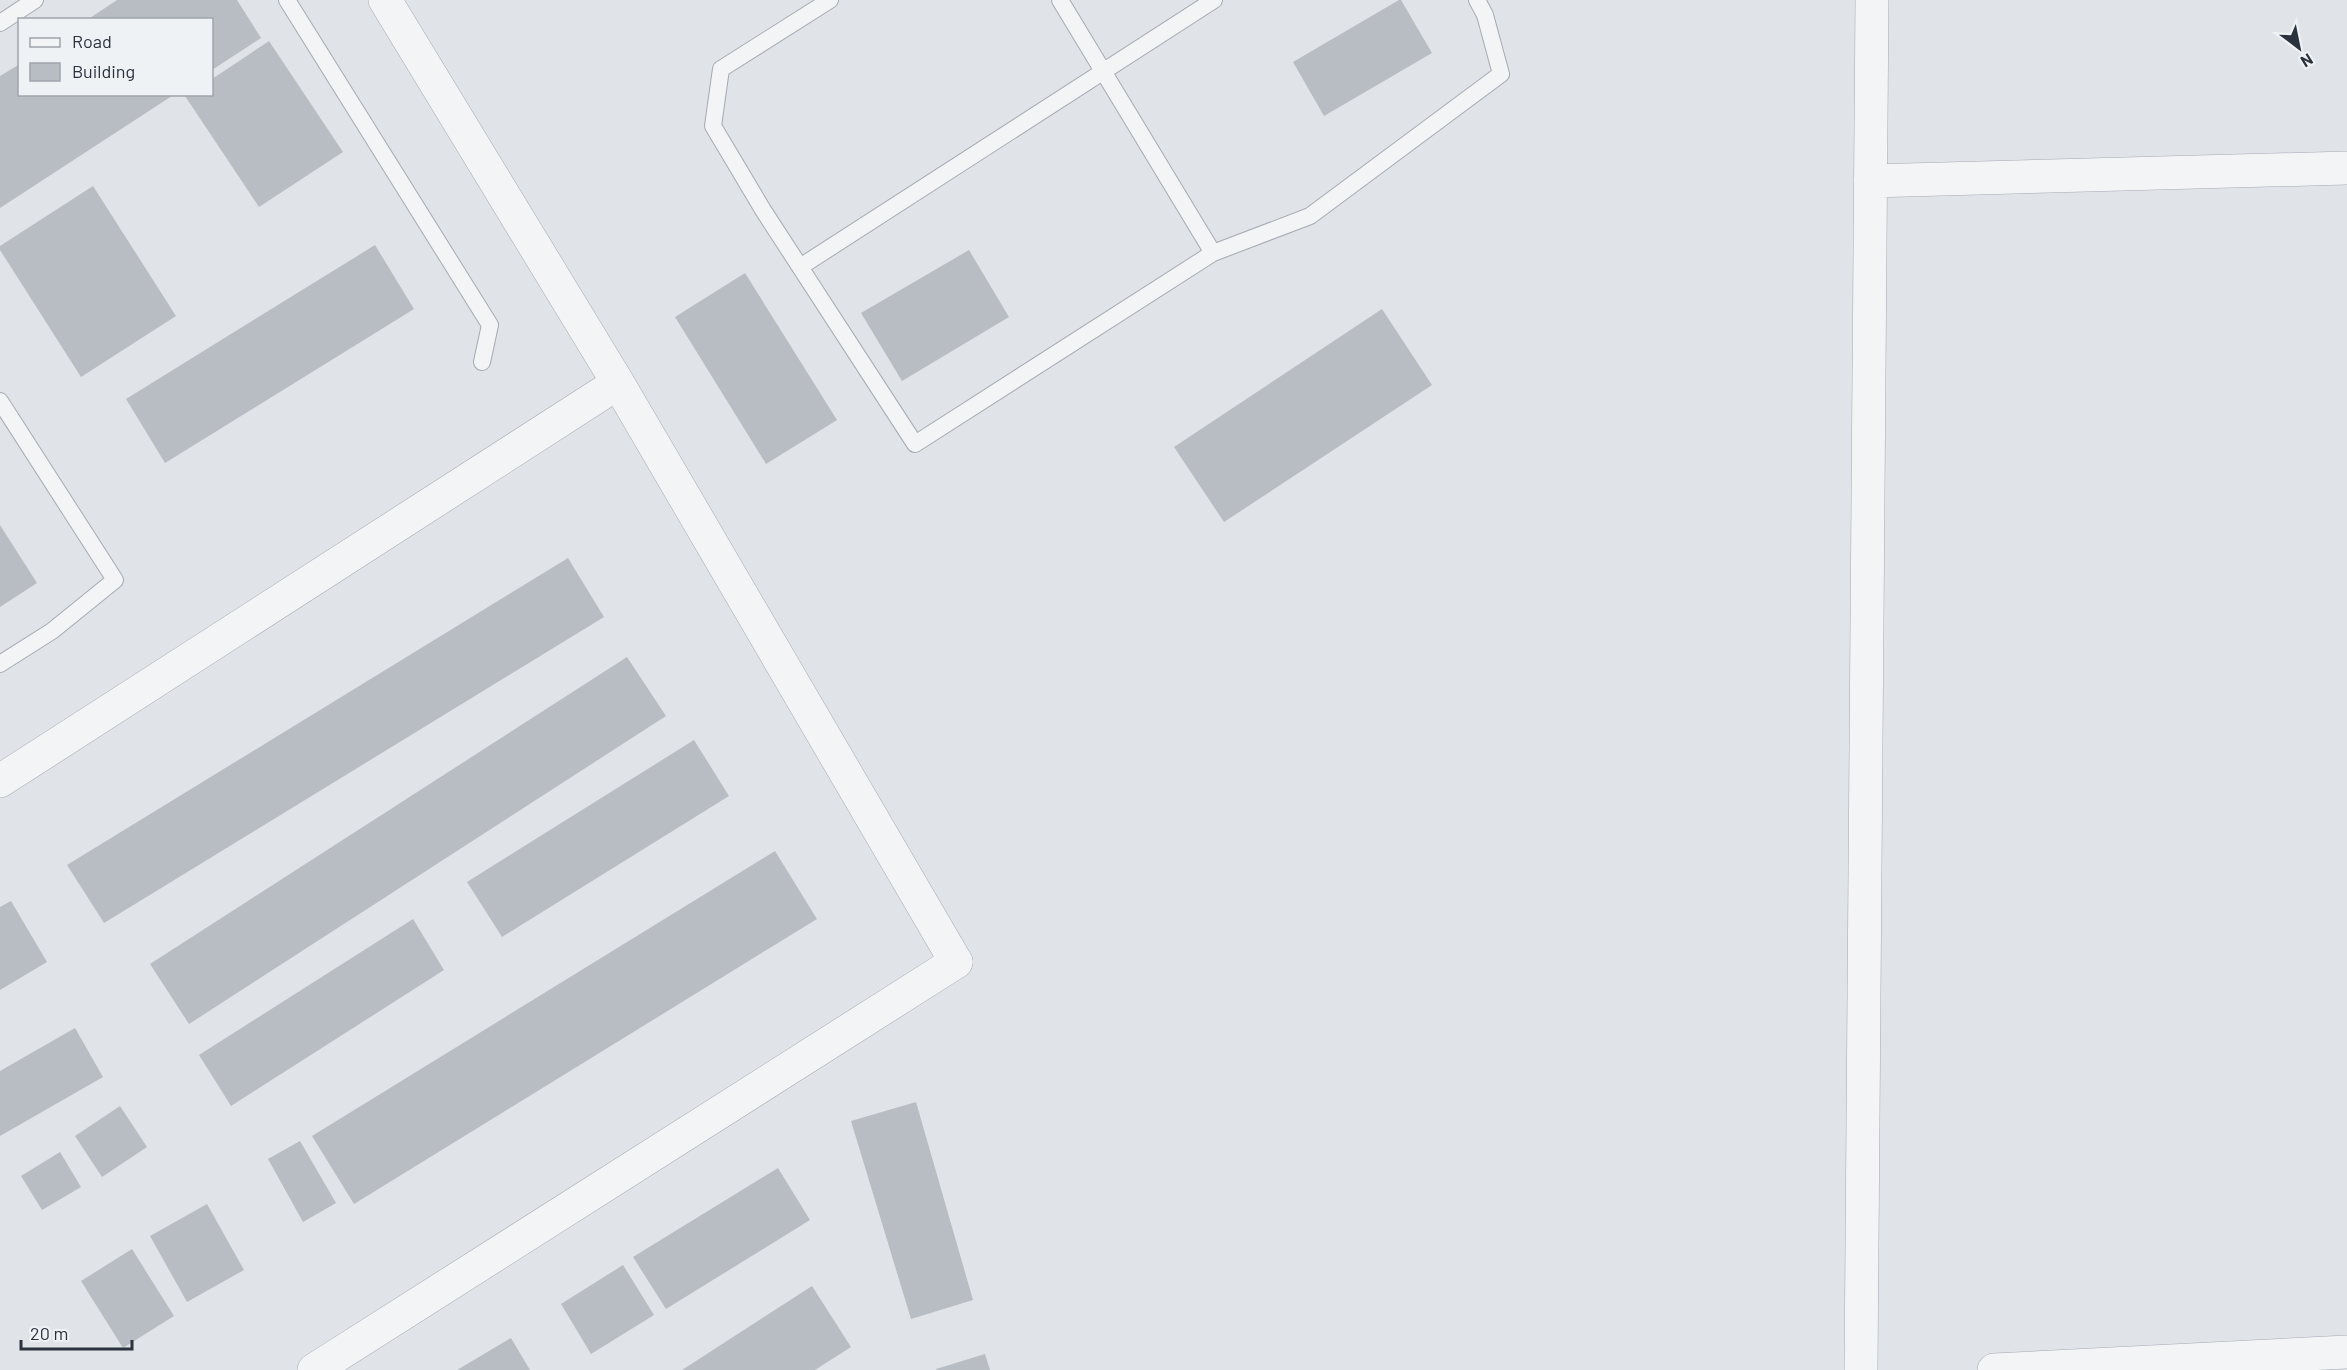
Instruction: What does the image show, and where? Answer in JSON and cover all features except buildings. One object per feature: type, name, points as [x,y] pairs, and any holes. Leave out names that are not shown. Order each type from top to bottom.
[{"type":"street","points":[[314,1370],[956,962],[618,383],[385,0]]},
{"type":"street","points":[[1861,1370],[1872,0]]},
{"type":"street","points":[[1870,181],[2347,168]]},
{"type":"street","points":[[0,781],[618,383]]},
{"type":"street","points":[[1994,1370],[2347,1352]]},
{"type":"lane","points":[[0,22],[35,0]]},
{"type":"lane","points":[[287,0],[490,325],[482,363]]},
{"type":"lane","points":[[830,0],[721,69],[713,126],[800,267],[915,444],[1213,253],[1310,216],[1502,74],[1485,15],[1477,0]]},
{"type":"lane","points":[[1060,0],[1213,253]]},
{"type":"lane","points":[[800,267],[1214,0]]},
{"type":"lane","points":[[0,400],[115,580],[52,631],[0,664]]}]
